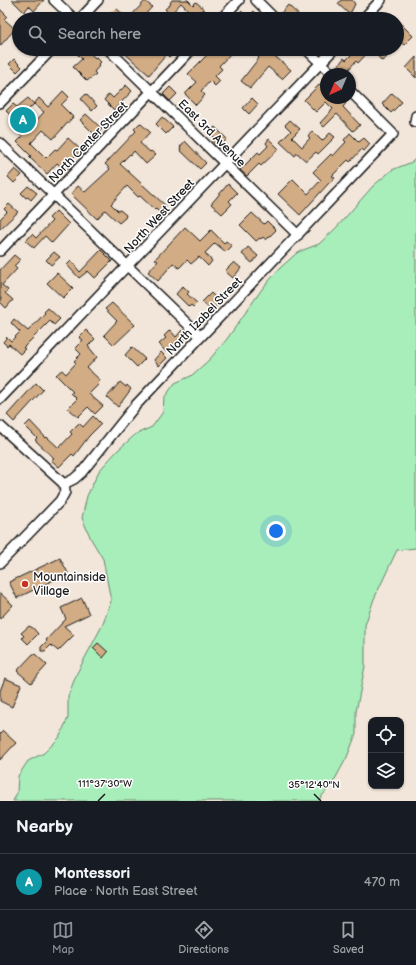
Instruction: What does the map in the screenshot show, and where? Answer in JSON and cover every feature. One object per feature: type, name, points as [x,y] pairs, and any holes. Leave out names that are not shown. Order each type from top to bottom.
[{"type":"street","points":[[54,0],[67,12]]},
{"type":"street","points":[[87,12],[98,0]]},
{"type":"street","points":[[228,12],[239,0]]},
{"type":"street","points":[[256,0],[268,12]]},
{"type":"street","points":[[370,12],[381,0]]},
{"type":"street","points":[[0,103],[45,56]]},
{"type":"street","name":"East 3rd Avenue","points":[[115,56],[298,235]]},
{"type":"street","name":"North Center Street","points":[[0,251],[185,56]]},
{"type":"street","points":[[314,56],[326,68]]},
{"type":"street","name":"North West Street","points":[[0,399],[328,56]]},
{"type":"street","name":"North Izabel Street","points":[[64,484],[74,479],[82,472],[135,406],[393,134],[356,97]]},
{"type":"street","points":[[0,143],[200,336]]},
{"type":"street","points":[[0,426],[64,484],[65,492],[60,501],[0,563]]},
{"type":"green space","points":[[416,158],[416,548],[397,550],[374,599],[365,625],[365,666],[356,712],[356,734],[347,757],[334,781],[318,801],[13,801],[17,793],[18,776],[28,761],[44,753],[59,738],[68,718],[68,696],[77,673],[103,624],[111,601],[103,559],[91,539],[82,518],[87,496],[99,471],[117,451],[136,434],[152,427],[163,412],[164,398],[175,383],[191,376],[209,360],[227,339],[262,289],[280,268],[298,252],[319,244],[337,227],[373,186],[392,170],[412,162]]},
{"type":"building","points":[[12,0],[44,0],[34,11],[29,6],[24,12]]},
{"type":"building","points":[[172,0],[188,0],[193,5],[196,2],[204,9],[201,12],[190,12],[181,3],[173,12],[168,12],[165,9],[171,4],[170,3]]},
{"type":"building","points":[[341,0],[352,0],[355,4],[351,12],[347,12],[338,4]]},
{"type":"building","points":[[145,1],[152,7],[147,12],[135,12]]},
{"type":"building","points":[[288,5],[296,12],[282,12]]},
{"type":"building","points":[[116,8],[120,12],[112,12]]},
{"type":"building","points":[[0,9],[7,16],[4,19],[12,26],[12,32],[0,46]]},
{"type":"building","points":[[404,27],[413,36],[404,45]]},
{"type":"building","points":[[79,56],[93,56],[101,62],[94,72],[96,74],[87,81],[73,67],[82,59]]},
{"type":"building","points":[[128,56],[165,56],[149,75]]},
{"type":"building","points":[[206,56],[228,56],[219,66],[222,69],[215,76],[220,81],[215,86],[210,81],[201,91],[205,95],[196,105],[185,94],[197,82],[188,74]]},
{"type":"building","points":[[275,56],[291,70],[282,79],[268,67],[250,88],[241,81],[259,58],[258,57]]},
{"type":"building","points":[[350,56],[364,56],[358,63],[356,61],[350,68],[338,68],[344,58],[346,60]]},
{"type":"building","points":[[377,56],[386,56],[387,57],[382,61]]},
{"type":"building","points":[[416,57],[416,78],[406,68]]},
{"type":"building","points":[[14,59],[22,67],[17,72],[9,64]]},
{"type":"building","points":[[320,84],[320,104],[324,104],[316,112],[304,100]]},
{"type":"building","points":[[126,85],[132,91],[114,110],[104,100],[109,94],[113,98]]},
{"type":"building","points":[[170,87],[177,94],[170,101],[163,94]]},
{"type":"building","points":[[63,91],[69,97],[61,105],[73,117],[53,139],[43,130],[31,143],[46,158],[55,149],[57,150],[68,138],[81,150],[69,162],[72,164],[65,171],[57,163],[47,174],[29,157],[31,156],[17,142],[22,137],[14,128],[19,123],[6,111],[13,104],[17,107],[28,98],[34,104],[39,98],[48,107]],"holes":[[[34,104],[44,112],[34,123],[24,114]]]},
{"type":"building","points":[[392,93],[402,102],[391,113],[382,104]]},
{"type":"building","points":[[86,94],[97,106],[92,111],[81,99]]},
{"type":"building","points":[[252,98],[258,104],[249,114],[243,108]]},
{"type":"building","points":[[328,104],[345,104],[343,107],[360,125],[353,131],[337,114],[324,127],[320,123],[333,109]]},
{"type":"building","points":[[86,114],[102,129],[96,136],[80,120]]},
{"type":"building","points":[[162,117],[173,127],[166,134],[156,124]]},
{"type":"building","points":[[290,120],[300,129],[292,137],[302,147],[310,138],[308,136],[312,131],[322,141],[330,133],[335,137],[318,154],[316,152],[306,161],[297,153],[295,156],[280,142],[291,131],[285,125]]},
{"type":"building","points":[[140,123],[150,132],[140,143],[156,155],[146,164],[134,151],[120,164],[166,206],[160,213],[140,196],[138,197],[127,186],[111,204],[118,211],[120,210],[126,215],[125,218],[119,223],[105,210],[97,219],[71,194],[78,186],[85,192],[110,169],[105,164],[136,131],[134,129]]},
{"type":"building","points":[[215,127],[227,139],[218,148],[212,141],[215,138],[209,132]]},
{"type":"building","points":[[350,133],[359,142],[364,138],[370,144],[364,151],[362,149],[350,162],[348,160],[332,176],[335,178],[300,215],[278,194],[293,179],[308,194],[321,180],[313,172],[331,154],[333,156],[346,142],[344,140]]},
{"type":"building","points":[[269,139],[279,149],[261,166],[259,164],[247,176],[240,170],[258,152],[260,154],[268,146],[266,143]]},
{"type":"building","points":[[185,141],[206,163],[200,169],[180,150],[180,147]]},
{"type":"building","points":[[15,169],[22,175],[14,183],[8,177]]},
{"type":"building","points":[[228,184],[237,193],[229,201],[232,204],[222,214],[211,204]]},
{"type":"building","points":[[28,186],[37,193],[31,200],[28,197],[26,198],[21,193]]},
{"type":"building","points":[[9,204],[18,212],[0,229],[0,219],[7,212],[4,209]]},
{"type":"building","points":[[56,211],[69,224],[52,243],[45,236],[34,248],[26,241],[32,234],[36,238],[52,221],[49,218]]},
{"type":"building","points":[[252,213],[264,224],[267,221],[276,230],[266,240],[263,237],[256,241],[240,225]]},
{"type":"building","points":[[185,227],[200,241],[211,230],[224,243],[226,241],[232,246],[226,252],[215,243],[205,253],[212,261],[208,266],[199,257],[191,264],[187,260],[179,268],[173,263],[158,281],[148,272],[158,261],[155,259]]},
{"type":"building","points":[[248,247],[258,256],[252,263],[242,254]]},
{"type":"building","points":[[101,250],[112,261],[95,278],[88,271],[79,278],[67,265],[71,261],[80,272]]},
{"type":"building","points":[[54,252],[60,257],[51,265],[46,260]]},
{"type":"building","points":[[14,255],[20,260],[14,266],[17,269],[2,285],[8,290],[5,293],[13,300],[6,308],[0,302],[2,299],[0,298],[0,270]]},
{"type":"building","points":[[234,262],[241,268],[233,278],[225,271]]},
{"type":"building","points":[[57,273],[73,288],[63,298],[47,283]]},
{"type":"building","points":[[183,286],[189,292],[187,294],[197,303],[193,307],[191,305],[189,307],[176,294]]},
{"type":"building","points":[[211,293],[216,298],[214,300],[218,304],[212,311],[202,302]]},
{"type":"building","points":[[112,303],[135,325],[114,345],[104,335],[117,321],[105,309]]},
{"type":"building","points":[[48,308],[60,319],[54,325],[50,321],[23,348],[25,349],[20,354],[9,344],[7,346],[3,342],[7,337],[11,341],[20,332],[11,323],[14,319],[28,331]]},
{"type":"building","points":[[86,330],[95,339],[88,346],[97,357],[87,368],[100,380],[98,383],[99,384],[89,394],[103,406],[95,414],[88,407],[78,417],[68,408],[77,399],[71,393],[73,392],[56,375],[62,370],[66,374],[76,363],[74,361],[81,354],[75,348],[83,340],[79,337]]},
{"type":"building","points":[[170,330],[176,337],[182,330],[188,336],[180,344],[177,341],[166,352],[159,344],[166,338],[164,336]]},
{"type":"building","points":[[132,347],[145,359],[137,367],[125,355]]},
{"type":"building","points":[[161,352],[167,358],[159,366],[154,360]]},
{"type":"building","points":[[120,382],[126,387],[127,385],[131,389],[118,407],[107,397]]},
{"type":"building","points":[[36,383],[43,390],[14,422],[7,415]]},
{"type":"building","points":[[93,416],[101,424],[89,436],[74,456],[72,454],[59,467],[51,460],[54,458],[35,440],[37,438],[25,426],[30,421],[46,438],[47,437],[59,448],[72,434],[70,432],[79,423],[83,427]]},
{"type":"building","points":[[60,558],[68,573],[17,598],[9,582]]},
{"type":"building","name":"Mountainside Village","points":[[0,593],[13,605],[0,619]]},
{"type":"building","points":[[82,598],[89,614],[64,626],[74,635],[58,651],[51,645],[45,651],[41,651],[41,647],[47,641],[46,640],[66,619],[61,608]]},
{"type":"building","name":"Mountainside Village","points":[[29,626],[38,634],[28,644],[22,638],[24,636],[21,633]]},
{"type":"building","points":[[98,643],[108,652],[103,658],[93,648]]},
{"type":"building","points":[[33,654],[35,654],[47,665],[31,683],[17,671]]},
{"type":"building","points":[[5,678],[21,685],[12,707],[0,701],[0,691]]},
{"type":"building","points":[[3,731],[16,743],[0,760],[0,734]]},
{"type":"place","name":"Montessori","points":[[23,120]]},
{"type":"place","name":"Mountainside Village","points":[[25,584]]}]
